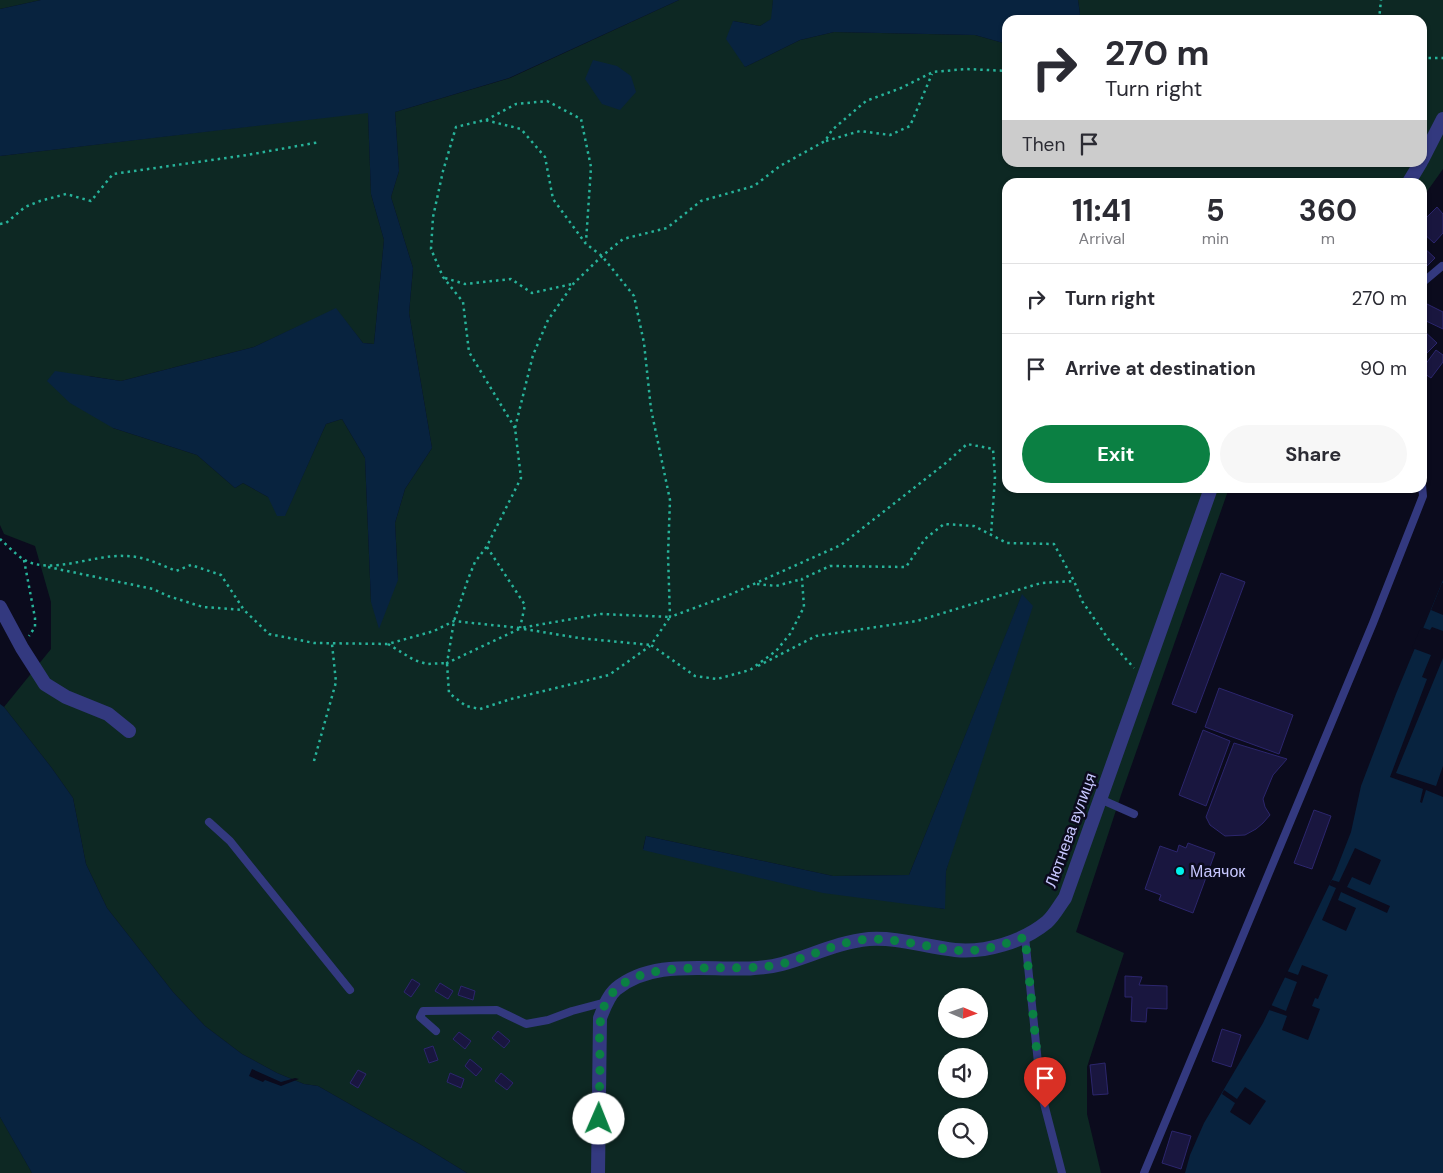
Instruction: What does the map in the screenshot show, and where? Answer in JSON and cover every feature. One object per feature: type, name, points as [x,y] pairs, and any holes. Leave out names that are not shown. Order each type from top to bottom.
[{"type":"street","points":[[1427,151],[1443,119]]},
{"type":"street","points":[[1411,178],[1418,167]]},
{"type":"street","name":"Лютнева вулиця","points":[[606,1002],[615,990],[630,980],[670,968],[730,969],[781,964],[849,942],[870,939],[890,940],[956,951],[1004,945],[1025,937],[1048,922],[1065,898],[1209,493]]},
{"type":"street","points":[[0,607],[22,648],[45,684],[66,698],[108,714],[129,730]]},
{"type":"street","points":[[598,1173],[600,1018],[606,1002]]},
{"type":"lane","points":[[1427,280],[1443,266]]},
{"type":"lane","points":[[1144,1173],[1384,596],[1424,496],[1423,493]]},
{"type":"lane","points":[[1100,799],[1134,814]]},
{"type":"lane","points":[[209,822],[230,841],[350,990]]},
{"type":"lane","points":[[1025,937],[1041,1092],[1062,1173]]},
{"type":"lane","points":[[436,1031],[420,1017],[423,1011],[497,1010],[526,1024],[548,1020],[606,1002]]},
{"type":"path","points":[[1380,15],[1381,0]]},
{"type":"path","points":[[1427,58],[1443,58]]},
{"type":"path","points":[[825,141],[832,130],[866,101],[901,88],[933,72],[966,69],[1002,71]]},
{"type":"path","points":[[485,120],[521,129],[545,157],[553,199],[586,244],[602,256],[634,296],[644,343],[651,409],[670,500],[668,555],[670,617],[651,645],[609,675],[512,699],[480,709],[466,706],[449,693],[447,663],[454,621],[475,562],[487,546],[521,478],[515,428],[533,355],[548,320],[574,283],[602,256],[623,240],[667,228],[700,201],[754,186],[780,166],[825,141],[860,131],[890,135],[910,126],[933,72]]},
{"type":"path","points":[[515,428],[469,352],[464,302],[443,277],[431,249],[433,217],[443,171],[456,127],[485,120],[516,104],[547,101],[580,120],[591,166],[586,244]]},
{"type":"path","points":[[0,224],[6,223],[25,207],[66,194],[91,201],[113,174],[247,155],[320,142]]},
{"type":"path","points":[[443,277],[465,284],[511,279],[532,294],[574,283]]},
{"type":"path","points":[[388,644],[420,662],[427,664],[447,663],[520,628],[601,614],[670,617],[755,583],[841,545],[947,462],[967,444],[993,450],[995,477],[991,535]]},
{"type":"path","points":[[755,583],[776,586],[802,579],[830,566],[906,567],[925,539],[944,524],[974,526],[1007,543],[1054,544],[1074,581],[1082,601],[1109,640],[1143,678]]},
{"type":"path","points":[[0,539],[24,560],[153,589],[168,596],[204,607],[244,610]]},
{"type":"path","points":[[487,546],[525,606],[520,628]]},
{"type":"path","points":[[46,566],[104,557],[124,556],[146,559],[176,571],[191,565],[221,576],[244,610],[269,634],[314,643],[388,644],[434,631],[454,621],[520,628],[579,638],[651,645],[695,676],[717,679],[750,670],[816,636],[917,621],[1041,583],[1074,581]]},
{"type":"path","points":[[22,648],[35,627],[24,560]]},
{"type":"path","points":[[750,670],[776,651],[790,634],[804,607],[802,579]]},
{"type":"path","points":[[314,762],[336,682],[332,644]]},
{"type":"green space","points":[[0,0],[41,0],[0,9]]},
{"type":"green space","points":[[679,0],[773,0],[772,19],[760,26],[733,21],[745,67],[800,40],[834,32],[975,35],[1002,43],[1002,167],[1427,167],[1427,15],[1080,15],[1078,0],[1443,0],[1443,169],[1427,191],[1427,178],[1002,178],[1002,493],[1227,493],[1121,795],[1076,932],[1124,953],[1087,1067],[1087,1114],[1101,1173],[467,1173],[318,1086],[304,1084],[277,1073],[242,1054],[205,1026],[173,992],[107,908],[86,864],[73,798],[4,707],[51,649],[51,602],[35,546],[4,534],[0,525],[0,156],[368,112],[371,194],[384,240],[374,344],[363,343],[336,309],[254,347],[121,381],[89,376],[113,428],[197,455],[235,488],[243,483],[268,497],[285,515],[326,424],[342,419],[365,458],[371,602],[398,580],[395,523],[405,489],[432,448],[409,313],[413,268],[391,197],[399,171],[395,112],[510,78]],"holes":[[[1022,595],[946,871],[944,909],[643,849],[646,836],[833,876],[909,875]]]},
{"type":"green space","points":[[0,1117],[3,1122],[32,1173],[0,1173]]},
{"type":"water","points":[[41,0],[679,0],[509,78],[395,112],[399,171],[391,197],[413,268],[409,313],[432,448],[405,489],[395,523],[398,580],[379,629],[371,602],[365,458],[342,419],[326,424],[285,516],[277,516],[268,497],[243,483],[235,488],[197,455],[113,428],[70,403],[47,381],[55,371],[121,381],[254,347],[336,308],[363,343],[374,344],[384,240],[371,194],[368,113],[0,156],[0,9]]},
{"type":"water","points":[[773,0],[1078,0],[1080,14],[1002,15],[1002,43],[975,35],[834,32],[800,40],[745,67],[726,39],[733,21],[760,26],[771,19]]},
{"type":"water","points":[[593,60],[617,66],[631,76],[636,92],[620,110],[602,104],[585,79]]},
{"type":"water","points":[[1443,580],[1443,1173],[1185,1173],[1190,1155],[1204,1123],[1263,1023],[1335,873],[1351,832],[1361,786],[1396,694]]},
{"type":"water","points":[[1022,594],[1033,606],[946,871],[945,909],[823,893],[643,850],[646,836],[833,876],[909,875]]},
{"type":"water","points":[[0,704],[51,767],[73,798],[86,864],[107,908],[173,992],[205,1026],[242,1054],[277,1073],[304,1084],[318,1086],[467,1173],[32,1173],[0,1117]]},
{"type":"pier","points":[[1443,583],[1443,615],[1431,610]]},
{"type":"pier","points":[[1421,627],[1430,630],[1432,627],[1443,631],[1443,658],[1396,773],[1436,786],[1443,766],[1443,797],[1426,790],[1422,803],[1420,802],[1423,789],[1390,777],[1427,679],[1422,677],[1431,655],[1412,648]]},
{"type":"pier","points":[[1355,848],[1381,860],[1370,885],[1352,877],[1347,887],[1390,906],[1387,913],[1341,892],[1338,900],[1356,908],[1346,931],[1322,920],[1336,888],[1329,885],[1332,880],[1339,882]]},
{"type":"pier","points":[[1302,965],[1328,975],[1318,999],[1315,998],[1312,1006],[1320,1009],[1308,1040],[1282,1030],[1287,1016],[1269,1010],[1271,1005],[1286,1011],[1297,982],[1284,977],[1287,971],[1298,975]]},
{"type":"pier","points":[[252,1069],[281,1082],[295,1078],[299,1079],[281,1086],[265,1080],[263,1082],[249,1076]]},
{"type":"pier","points":[[1245,1087],[1266,1101],[1250,1125],[1230,1112],[1235,1103],[1222,1094],[1224,1090],[1237,1099]]},
{"type":"building","points":[[1437,207],[1443,214],[1443,233],[1434,243],[1427,237],[1427,217]]},
{"type":"building","points":[[1427,251],[1435,258],[1427,266]]},
{"type":"building","points":[[1427,304],[1443,312],[1443,329],[1427,321]]},
{"type":"building","points":[[1427,334],[1437,343],[1427,353]]},
{"type":"building","points":[[1436,350],[1443,355],[1443,362],[1431,378],[1427,375],[1427,362]]},
{"type":"building","points":[[1221,573],[1245,582],[1196,713],[1172,704]]},
{"type":"building","points":[[1219,688],[1293,715],[1279,754],[1205,727]]},
{"type":"building","points":[[1203,730],[1230,741],[1206,806],[1179,795]]},
{"type":"building","points":[[1234,743],[1287,759],[1273,775],[1263,799],[1270,815],[1256,829],[1245,835],[1225,836],[1210,825],[1206,817]]},
{"type":"building","points":[[1314,810],[1331,816],[1312,869],[1294,863]]},
{"type":"building","name":"Маячок","points":[[1188,843],[1215,853],[1193,913],[1159,900],[1161,895],[1145,889],[1160,846],[1177,852],[1179,845],[1186,848]]},
{"type":"building","points":[[1125,976],[1142,977],[1139,985],[1167,986],[1167,1009],[1147,1008],[1146,1022],[1131,1021],[1132,997],[1125,997]]},
{"type":"building","points":[[412,979],[420,984],[411,997],[404,992]]},
{"type":"building","points":[[440,983],[453,991],[448,999],[435,991]]},
{"type":"building","points":[[461,986],[475,991],[473,1000],[458,995]]},
{"type":"building","points":[[1222,1029],[1241,1035],[1231,1067],[1212,1061]]},
{"type":"building","points":[[498,1031],[510,1041],[504,1048],[492,1038]]},
{"type":"building","points":[[459,1032],[471,1041],[465,1049],[453,1039]]},
{"type":"building","points":[[433,1046],[438,1060],[429,1063],[424,1049]]},
{"type":"building","points":[[470,1059],[482,1069],[476,1076],[465,1066]]},
{"type":"building","points":[[1105,1063],[1108,1094],[1093,1095],[1090,1065]]},
{"type":"building","points":[[358,1070],[366,1074],[358,1088],[350,1083]]},
{"type":"building","points":[[450,1073],[464,1079],[461,1088],[447,1082]]},
{"type":"building","points":[[501,1073],[513,1083],[507,1090],[495,1081]]},
{"type":"building","points":[[1172,1131],[1191,1136],[1181,1169],[1162,1163]]},
{"type":"place","name":"Маячок","points":[[1180,871]]},
{"type":"route","points":[[599,1119],[600,1018],[606,1002],[615,990],[630,980],[670,968],[730,969],[781,964],[824,949],[849,942],[870,939],[890,940],[956,951],[1004,945],[1025,937],[1041,1092],[1045,1108]]}]
